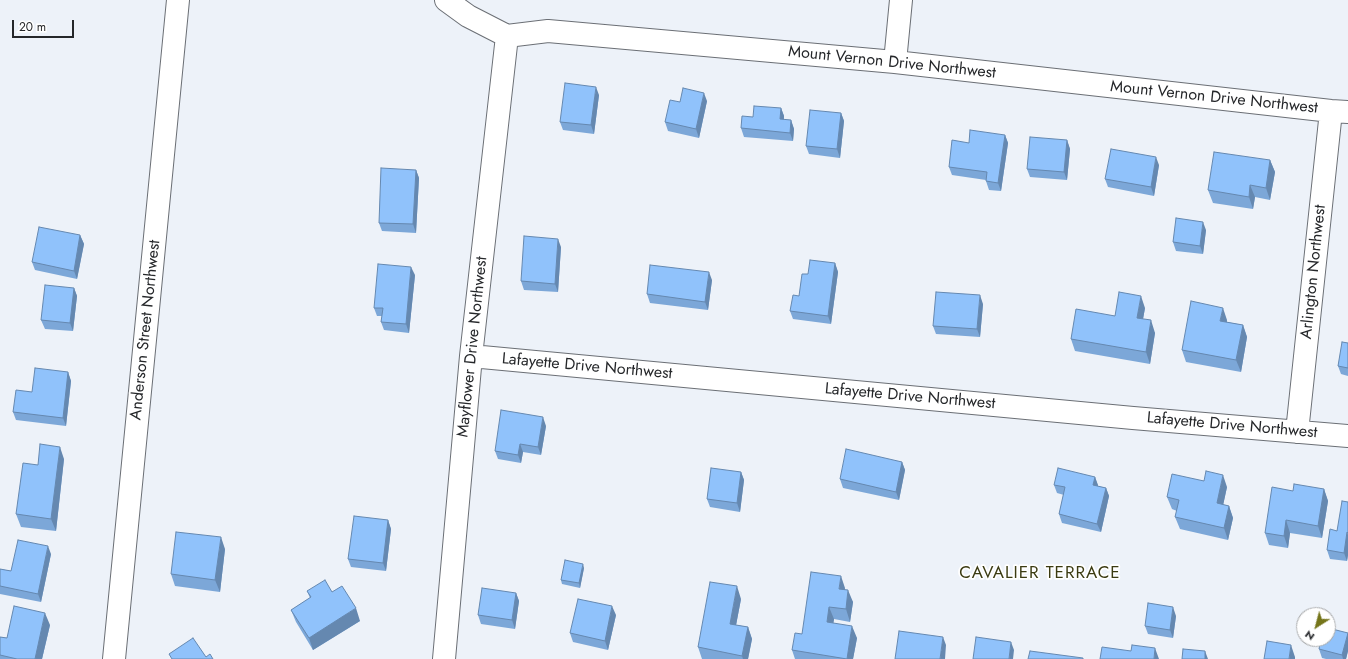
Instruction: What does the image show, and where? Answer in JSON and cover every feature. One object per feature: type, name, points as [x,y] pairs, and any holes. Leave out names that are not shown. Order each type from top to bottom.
[{"type":"street","name":"Anderson Street Northwest","points":[[114,659],[178,0]]},
{"type":"street","points":[[446,0],[468,16],[507,36]]},
{"type":"street","points":[[895,62],[901,0]]},
{"type":"street","name":"Mount Vernon Drive Northwest","points":[[507,36],[548,31],[895,62],[1340,111]]},
{"type":"street","name":"Mayflower Drive Northwest","points":[[444,659],[471,356],[507,36]]},
{"type":"street","name":"Arlington Northwest","points":[[1297,432],[1340,111]]},
{"type":"street","name":"Lafayette Drive Northwest","points":[[471,356],[1133,418],[1348,436]]},
{"type":"building","points":[[565,83],[596,87],[591,125],[560,122]]},
{"type":"building","points":[[683,88],[704,93],[696,129],[665,122],[670,100],[680,102]]},
{"type":"building","points":[[754,106],[781,108],[780,119],[791,120],[790,133],[741,128],[742,116],[753,117]]},
{"type":"building","points":[[810,110],[841,113],[837,149],[806,146]]},
{"type":"building","points":[[970,130],[1005,135],[998,183],[986,181],[987,172],[949,167],[952,140],[969,143]]},
{"type":"building","points":[[1030,137],[1067,140],[1064,172],[1027,169]]},
{"type":"building","points":[[1111,149],[1156,157],[1151,187],[1105,179]]},
{"type":"building","points":[[1214,152],[1270,160],[1266,188],[1250,185],[1249,197],[1208,190]]},
{"type":"building","points":[[381,168],[416,170],[413,224],[379,223]]},
{"type":"building","points":[[1176,218],[1203,222],[1200,246],[1173,242]]},
{"type":"building","points":[[39,227],[80,235],[74,271],[32,262]]},
{"type":"building","points":[[524,236],[558,239],[555,284],[521,281]]},
{"type":"building","points":[[810,260],[835,263],[828,316],[790,311],[793,295],[799,296],[802,274],[808,274]]},
{"type":"building","points":[[378,264],[411,267],[406,324],[381,322],[383,308],[374,308]]},
{"type":"building","points":[[650,265],[709,272],[705,302],[647,294]]},
{"type":"building","points":[[45,285],[74,288],[70,323],[41,320]]},
{"type":"building","points":[[936,292],[980,295],[977,329],[933,326]]},
{"type":"building","points":[[1119,292],[1141,296],[1137,318],[1151,320],[1146,352],[1071,339],[1076,309],[1115,316]]},
{"type":"building","points":[[1191,301],[1223,308],[1220,321],[1243,325],[1236,360],[1182,350]]},
{"type":"building","points":[[1342,342],[1348,343],[1348,368],[1338,366]]},
{"type":"building","points":[[35,368],[68,372],[63,418],[13,412],[16,390],[32,392]]},
{"type":"building","points":[[501,410],[543,417],[538,447],[520,444],[518,455],[495,451]]},
{"type":"building","points":[[40,444],[60,447],[51,519],[16,514],[23,463],[38,465]]},
{"type":"building","points":[[846,449],[902,462],[896,492],[840,479]]},
{"type":"building","points":[[711,468],[741,472],[737,503],[707,499]]},
{"type":"building","points":[[1058,468],[1095,477],[1093,485],[1106,488],[1097,524],[1059,514],[1065,487],[1054,485]]},
{"type":"building","points":[[1206,471],[1223,475],[1217,503],[1229,506],[1224,528],[1175,517],[1179,500],[1167,497],[1172,474],[1204,481]]},
{"type":"building","points":[[1294,484],[1324,489],[1318,526],[1286,520],[1284,536],[1265,533],[1272,487],[1293,491]]},
{"type":"building","points":[[1342,501],[1348,502],[1348,533],[1347,532],[1344,553],[1327,550],[1330,529],[1337,531]]},
{"type":"building","points":[[354,516],[388,520],[383,563],[348,559]]},
{"type":"building","points":[[176,532],[221,537],[215,580],[171,574]]},
{"type":"building","points":[[18,540],[48,546],[38,594],[0,586],[0,569],[11,571]]},
{"type":"building","points":[[565,560],[583,564],[579,583],[561,580]]},
{"type":"building","points":[[811,572],[841,576],[839,589],[848,590],[846,609],[829,607],[827,622],[852,626],[847,659],[792,650],[795,633],[802,634]]},
{"type":"building","points":[[325,580],[332,592],[342,586],[356,608],[309,638],[291,610],[311,597],[307,591]]},
{"type":"building","points":[[710,582],[737,586],[730,624],[748,627],[742,656],[698,647]]},
{"type":"building","points":[[482,588],[516,593],[512,620],[478,615]]},
{"type":"building","points":[[578,599],[612,606],[605,641],[570,633]]},
{"type":"building","points":[[1148,603],[1173,607],[1170,630],[1145,626]]},
{"type":"building","points":[[14,606],[45,613],[35,659],[17,659],[0,655],[0,637],[7,638]]},
{"type":"building","points":[[1336,630],[1348,633],[1342,655],[1319,649],[1319,647],[1336,647]]},
{"type":"building","points":[[899,631],[943,637],[940,659],[895,659]]},
{"type":"building","points":[[976,637],[1011,642],[1009,659],[973,659]]},
{"type":"building","points":[[193,638],[206,657],[210,654],[213,659],[172,659],[169,654]]},
{"type":"building","points":[[1267,641],[1291,645],[1289,659],[1264,659]]},
{"type":"building","points":[[1132,645],[1155,648],[1154,659],[1100,659],[1102,647],[1131,651]]},
{"type":"building","points":[[1183,649],[1205,651],[1205,659],[1182,659]]},
{"type":"building","points":[[1030,651],[1083,658],[1083,659],[1028,659]]},
{"type":"district","name":"CAVALIER TERRACE","points":[[1040,574]]}]
